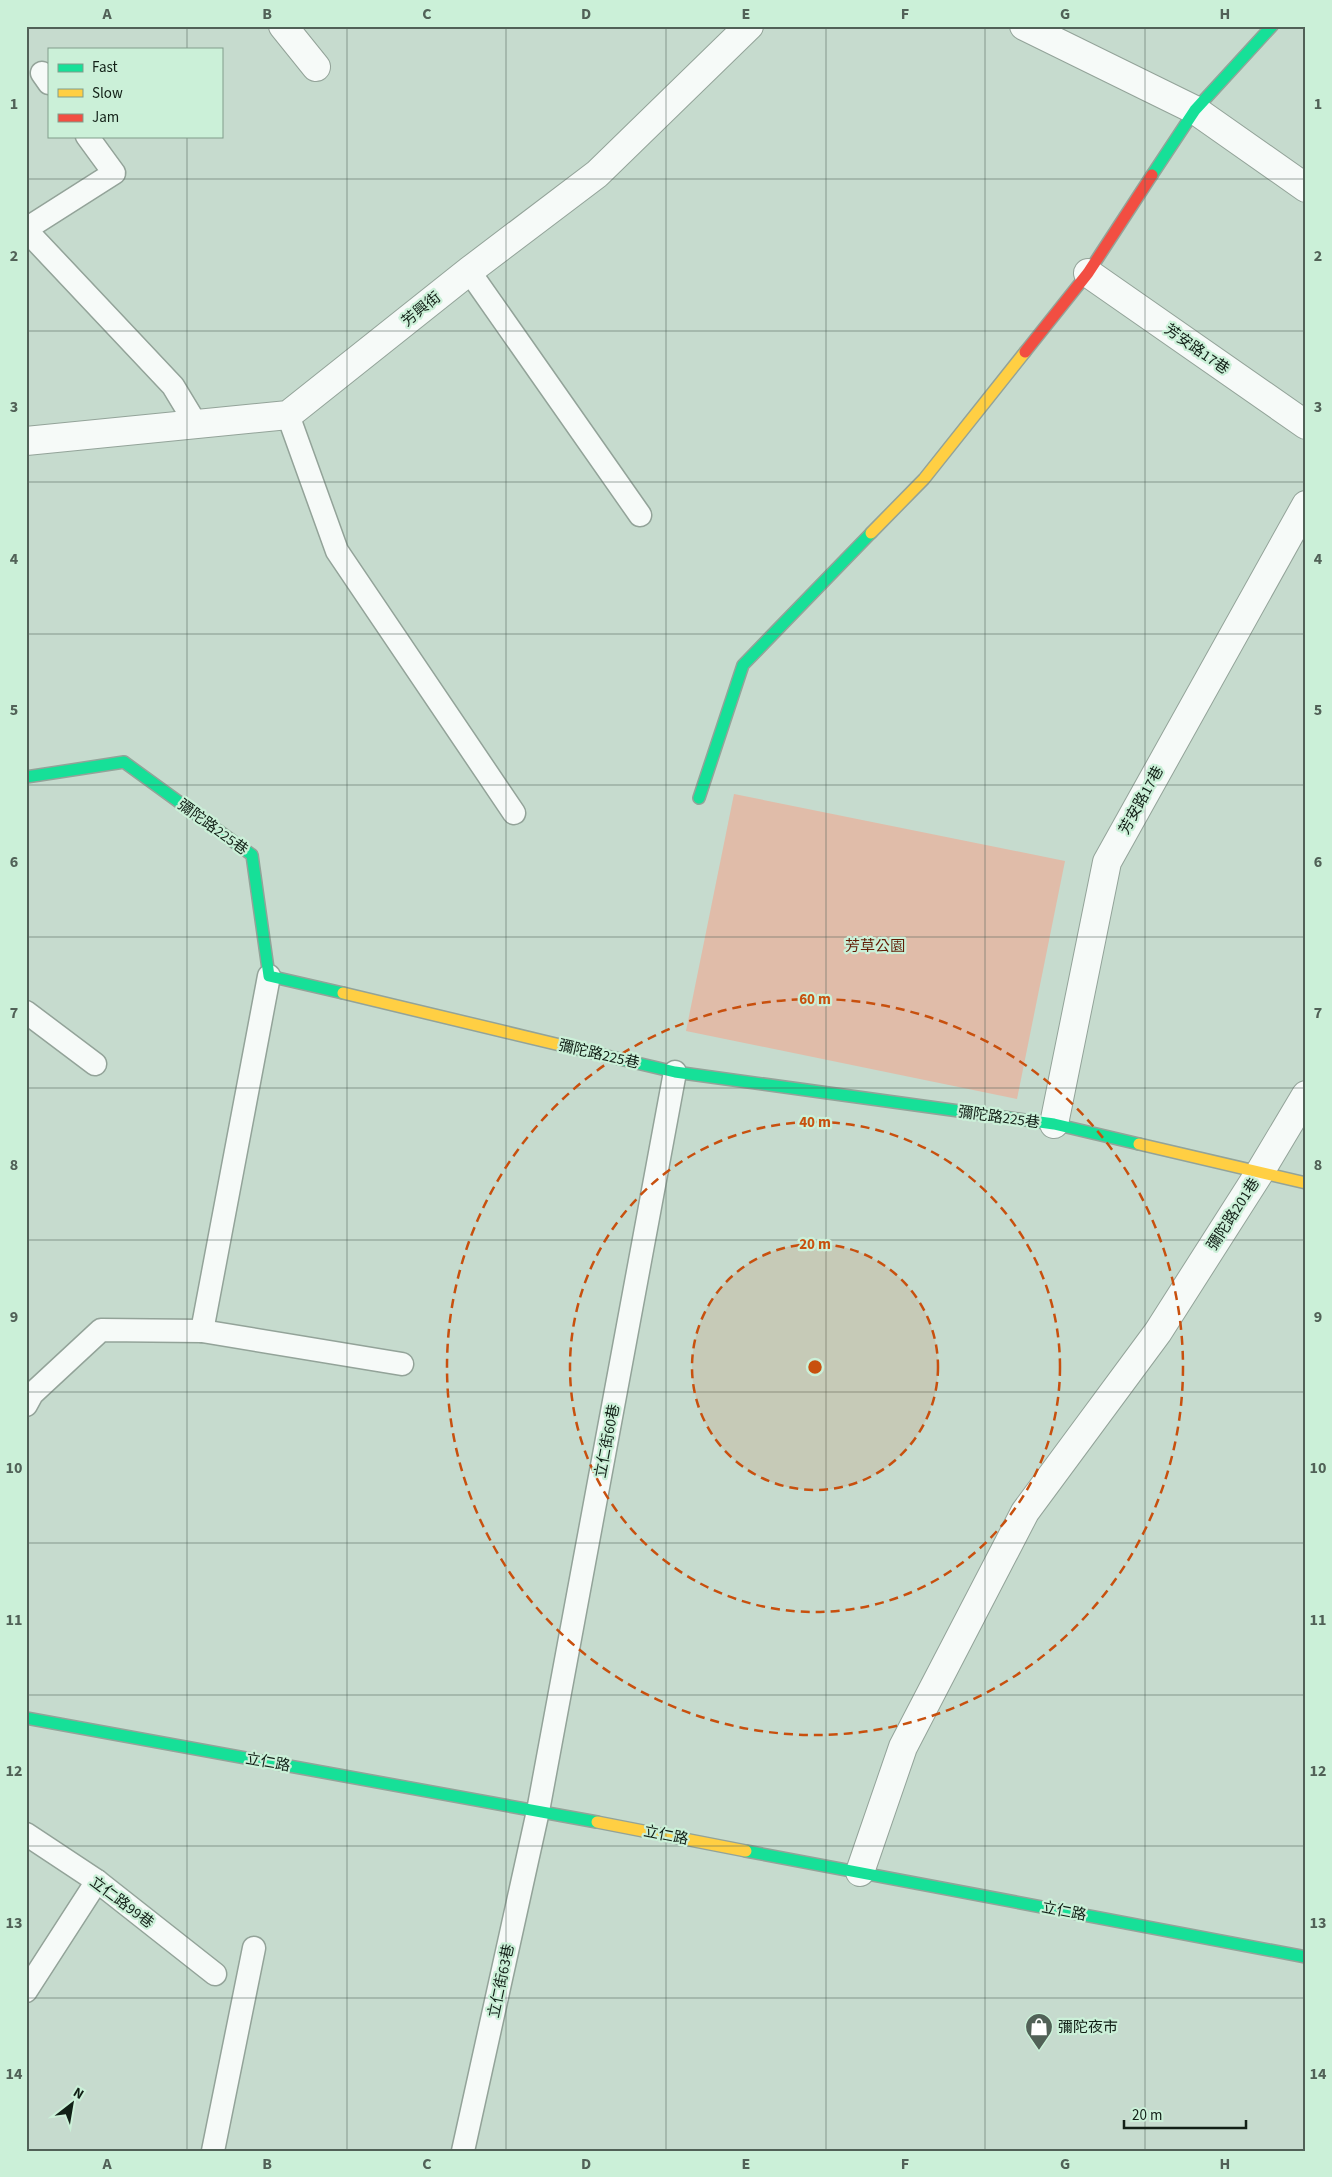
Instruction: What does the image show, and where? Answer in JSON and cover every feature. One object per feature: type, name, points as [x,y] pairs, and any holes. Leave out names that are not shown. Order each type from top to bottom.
[{"type":"street","points":[[283,26],[316,67]]},
{"type":"street","name":"芳興街","points":[[288,415],[469,271],[598,174],[749,26]]},
{"type":"street","points":[[1024,26],[1195,110],[1306,188]]},
{"type":"street","points":[[699,798],[743,665],[924,479],[1088,273],[1195,110],[1272,26]]},
{"type":"street","name":"芳安路17巷","points":[[1088,273],[1306,425]]},
{"type":"street","points":[[26,441],[288,415]]},
{"type":"street","name":"芳安路17巷","points":[[1054,1124],[1107,862],[1306,505]]},
{"type":"street","name":"彌陀路225巷","points":[[26,776],[124,762],[252,855],[269,976],[675,1072],[1054,1124],[1306,1183]]},
{"type":"street","name":"彌陀路201巷","points":[[860,1872],[903,1747],[1025,1512],[1158,1332],[1260,1172],[1306,1095]]},
{"type":"street","name":"立仁路","points":[[26,1718],[538,1810],[1306,1957]]},
{"type":"lane","points":[[88,138],[114,173],[26,229],[173,386],[196,424]]},
{"type":"lane","points":[[469,271],[640,515]]},
{"type":"lane","points":[[288,415],[337,551],[514,813]]},
{"type":"lane","points":[[202,1331],[269,976]]},
{"type":"lane","points":[[26,1012],[95,1064]]},
{"type":"lane","name":"立仁街60巷","points":[[538,1810],[675,1072]]},
{"type":"lane","points":[[26,1405],[32,1394],[101,1330],[202,1331],[402,1364]]},
{"type":"lane","name":"立仁街63巷","points":[[463,2151],[538,1810]]},
{"type":"lane","name":"立仁路99巷","points":[[26,1834],[97,1881],[215,1974]]},
{"type":"lane","points":[[26,1991],[97,1881]]},
{"type":"lane","points":[[213,2151],[254,1948]]},
{"type":"green space","name":"芳草公園","points":[[734,794],[1065,861],[1017,1099],[686,1031]]},
{"type":"traffic: fast","points":[[1152,175],[1195,110],[1272,26]]},
{"type":"traffic: fast","points":[[699,798],[743,665],[871,533]]},
{"type":"traffic: fast","points":[[26,777],[124,762],[252,855],[269,976],[343,993]]},
{"type":"traffic: fast","points":[[560,1045],[675,1072],[1054,1124],[1139,1144]]},
{"type":"traffic: fast","points":[[26,1718],[597,1822]]},
{"type":"traffic: fast","points":[[746,1851],[1306,1957]]},
{"type":"traffic: slow","points":[[871,533],[924,479],[1025,352]]},
{"type":"traffic: slow","points":[[343,993],[560,1045]]},
{"type":"traffic: slow","points":[[1139,1144],[1306,1183]]},
{"type":"traffic: slow","points":[[597,1822],[746,1851]]},
{"type":"traffic: jam","points":[[1025,352],[1088,273],[1152,175]]},
{"type":"place","name":"彌陀夜市","points":[[1039,2051]]}]
